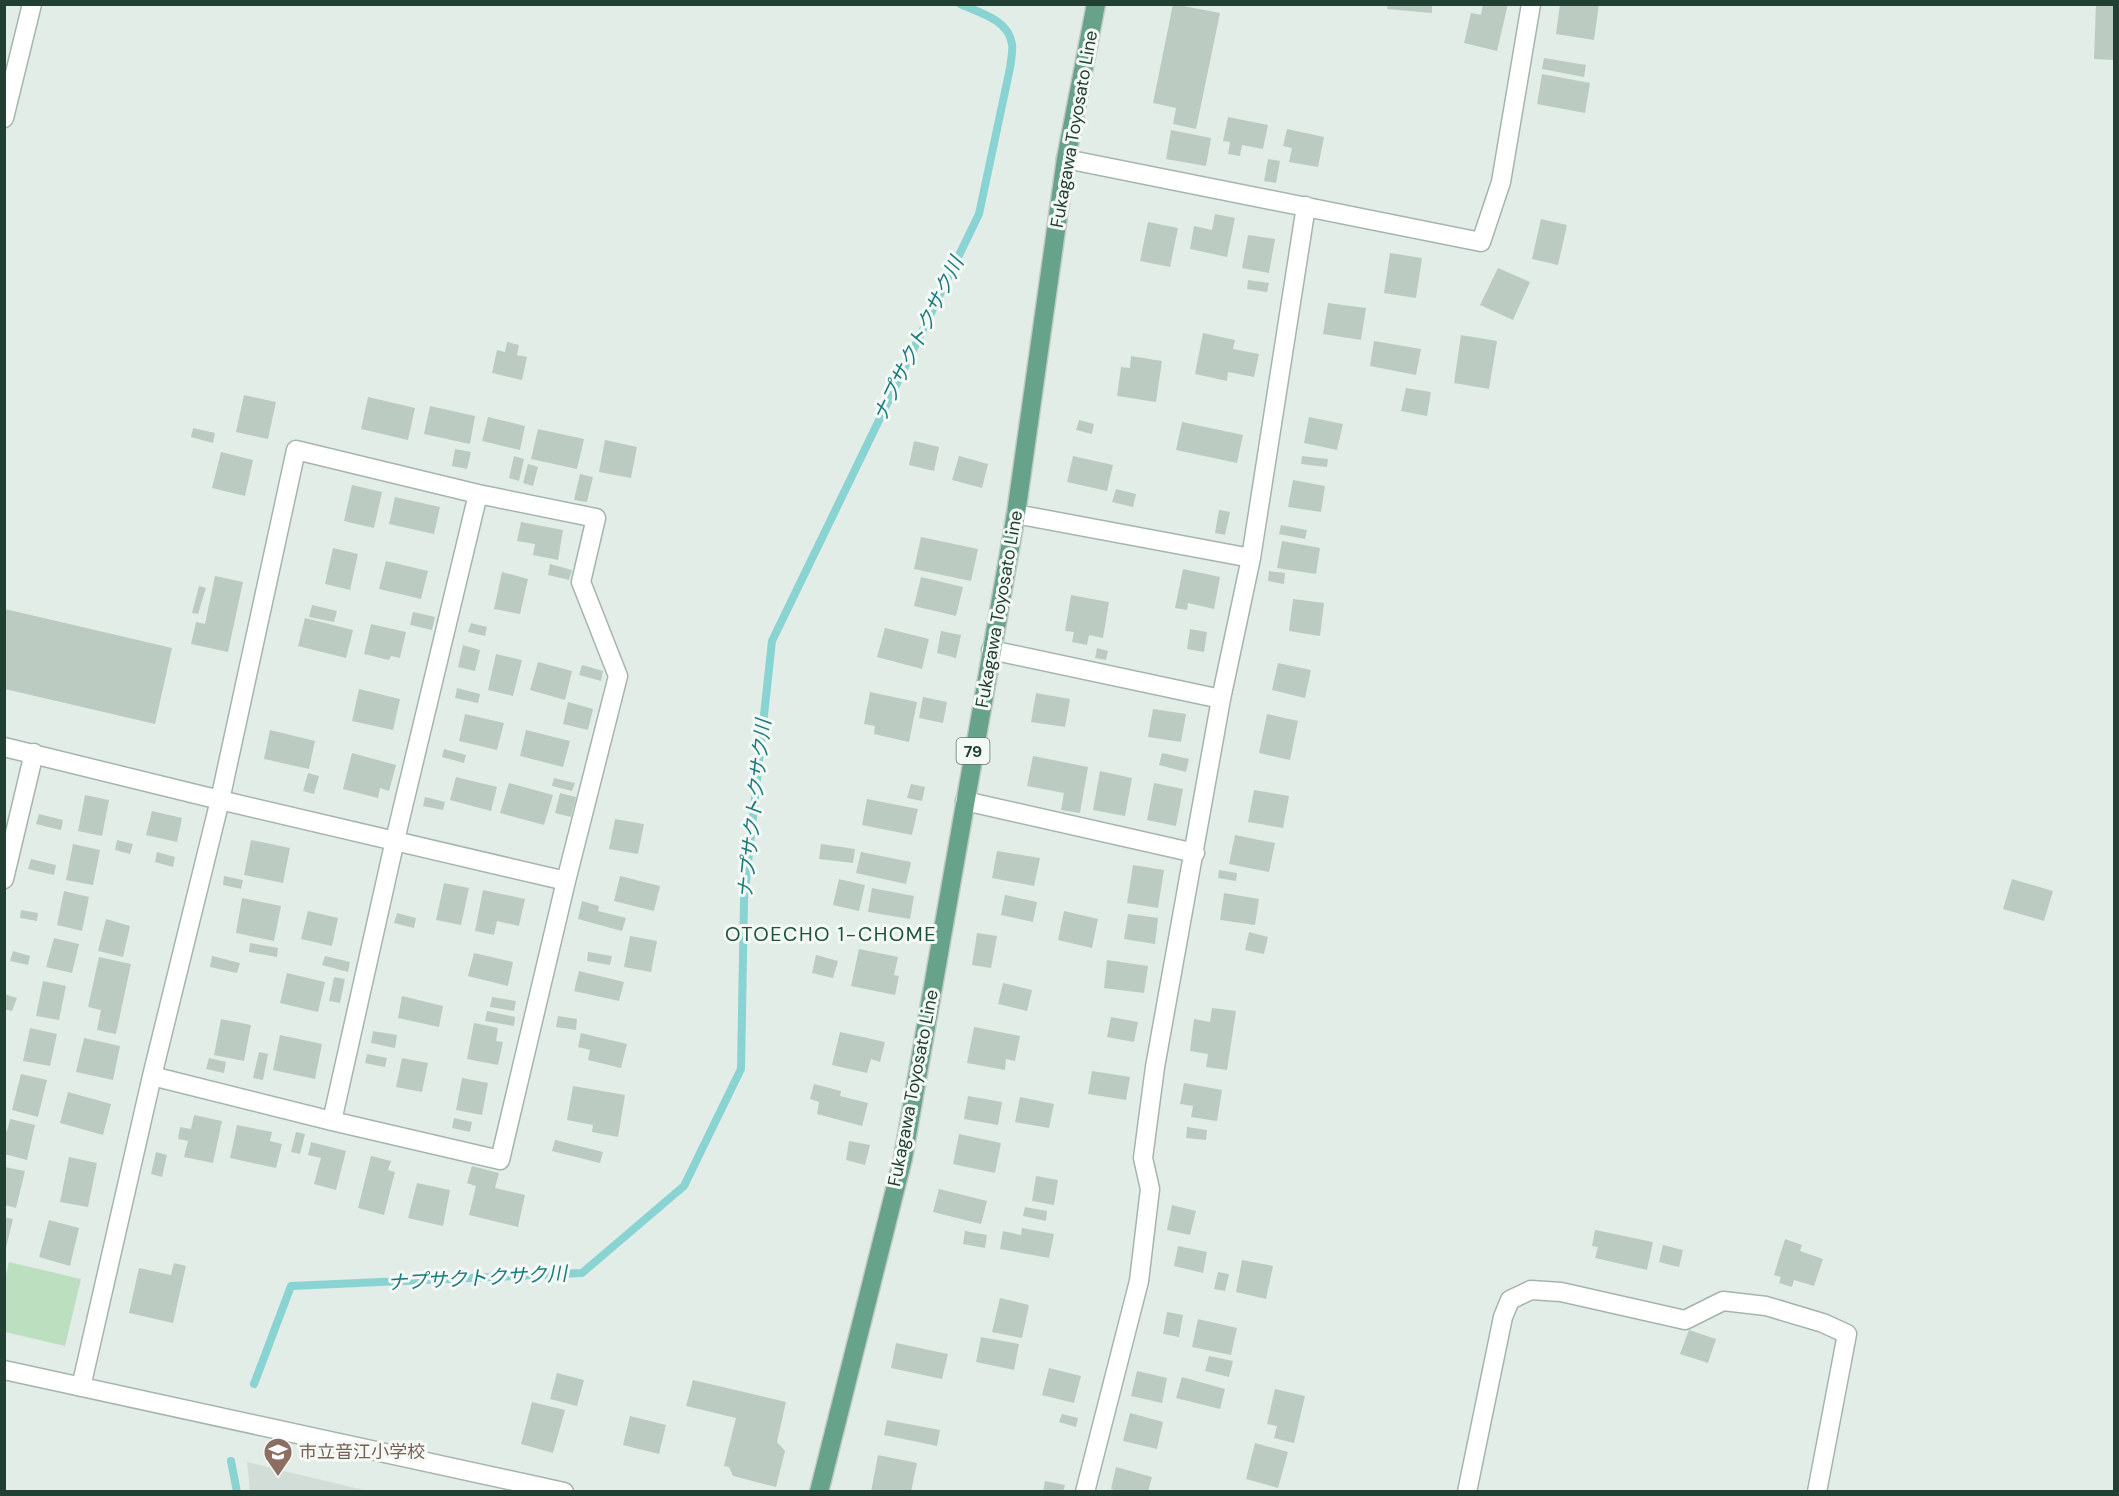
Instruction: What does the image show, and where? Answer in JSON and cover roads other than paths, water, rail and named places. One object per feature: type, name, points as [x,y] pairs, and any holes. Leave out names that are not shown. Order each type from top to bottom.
[{"type":"main road","name":"Fukagawa Toyosato Line","points":[[819,1491],[903,1158],[1016,514],[1066,159],[1096,4]]},
{"type":"street","points":[[4,118],[32,4]]},
{"type":"street","points":[[1066,159],[1481,242],[1502,182],[1531,4]]},
{"type":"street","points":[[1085,1491],[1139,1281],[1150,1189],[1143,1158],[1155,1067],[1221,699],[1251,558],[1306,206]]},
{"type":"street","points":[[81,1388],[152,1076],[220,800],[296,450],[478,494],[596,518],[581,582],[618,676],[566,881],[500,1160],[152,1076]]},
{"type":"street","points":[[332,1121],[395,840],[478,494]]},
{"type":"street","points":[[1016,514],[1251,558]]},
{"type":"street","points":[[991,650],[1221,699]]},
{"type":"street","points":[[4,747],[566,881]]},
{"type":"street","points":[[4,879],[34,753]]},
{"type":"street","points":[[965,801],[1195,853]]},
{"type":"street","points":[[1467,1491],[1503,1317],[1510,1300],[1531,1290],[1561,1292],[1685,1320],[1723,1301],[1755,1305],[1824,1323],[1847,1334],[1817,1491]]},
{"type":"street","points":[[4,1370],[564,1491]]},
{"type":"waterway","name":"ナプサクトクサク川","points":[[254,1384],[291,1286],[582,1273],[684,1186],[741,1069],[744,900],[772,641],[979,214],[1010,68],[1012,44],[1005,28],[999,23],[960,4]]},
{"type":"waterway","name":"ナプサクトクサク川","points":[[231,1461],[237,1492]]},
{"type":"place","name":"市立音江小学校","points":[[278,1478]]},
{"type":"district","name":"OTOECHO 1-CHOME","points":[[831,934]]}]
